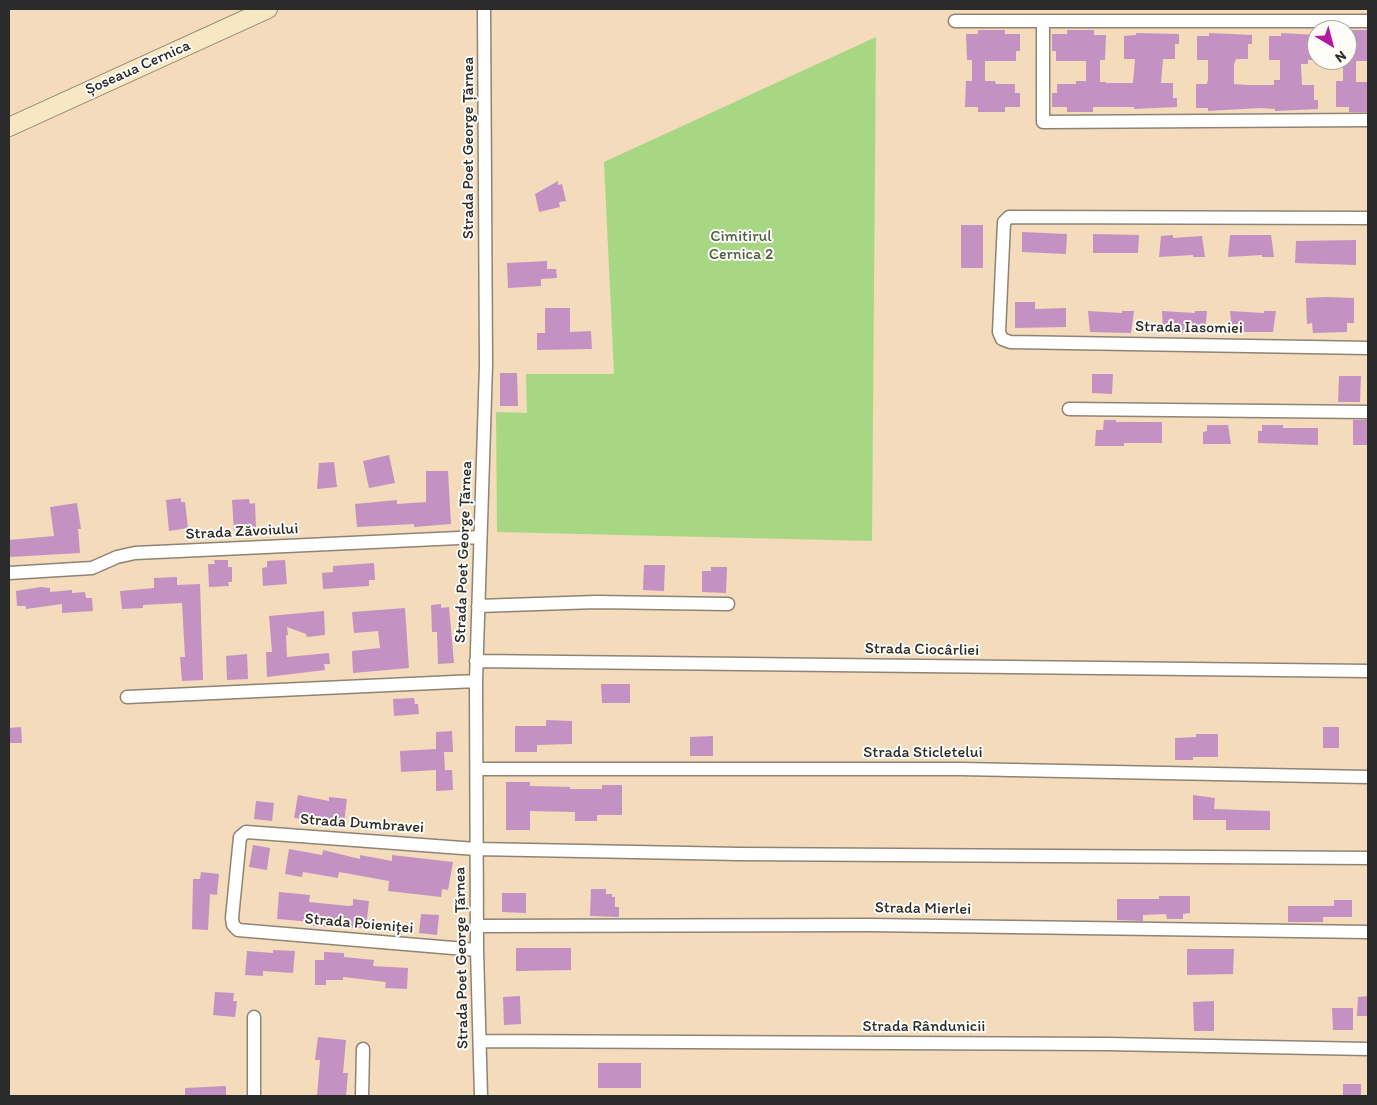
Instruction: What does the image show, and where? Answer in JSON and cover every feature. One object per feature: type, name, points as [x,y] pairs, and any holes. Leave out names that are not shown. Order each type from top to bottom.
[{"type":"main road","name":"Șoseaua Cernica","points":[[9,126],[268,9]]},
{"type":"street","name":"Strada Poet George Țărnea","points":[[482,1096],[476,926],[476,661],[486,365],[484,9]]},
{"type":"street","points":[[955,22],[1368,21]]},
{"type":"street","points":[[1043,22],[1043,122],[1368,120]]},
{"type":"street","name":"Strada Iasomiei","points":[[1368,218],[1010,216],[1004,222],[999,332],[1002,339],[1010,342],[1368,348]]},
{"type":"street","points":[[1069,408],[1368,412]]},
{"type":"street","name":"Strada Zăvoiului","points":[[9,573],[92,568],[117,557],[136,553],[480,537]]},
{"type":"street","points":[[478,606],[596,602],[728,604]]},
{"type":"street","name":"Strada Ciocârliei","points":[[476,661],[1368,671]]},
{"type":"street","points":[[127,697],[476,681]]},
{"type":"street","name":"Strada Sticletelui","points":[[477,769],[961,769],[1368,777]]},
{"type":"street","name":"Strada Dumbravei","points":[[238,930],[233,926],[232,909],[238,847],[240,837],[246,832],[476,849],[750,854],[1368,858]]},
{"type":"street","name":"Strada Mierlei","points":[[476,926],[870,925],[1368,932]]},
{"type":"street","name":"Strada Poieniței","points":[[238,930],[477,950]]},
{"type":"street","points":[[254,1018],[254,1096]]},
{"type":"street","name":"Strada Rândunicii","points":[[480,1040],[1097,1044],[1368,1048]]},
{"type":"street","points":[[362,1096],[363,1049]]},
{"type":"green space","name":"Cimitirul Cernica 2","points":[[876,37],[872,541],[497,532],[496,412],[527,413],[526,374],[614,374],[604,162]]},
{"type":"building","points":[[978,30],[1005,30],[1005,34],[1020,34],[1020,51],[1016,51],[1016,61],[985,61],[985,81],[995,81],[996,84],[1015,84],[1015,93],[1020,93],[1020,107],[1005,107],[1005,112],[978,112],[978,107],[965,107],[966,81],[972,81],[972,60],[967,60],[966,34],[978,34]]},
{"type":"building","points":[[1067,30],[1094,30],[1094,35],[1106,35],[1105,60],[1100,60],[1100,82],[1106,83],[1133,83],[1135,59],[1124,59],[1124,36],[1136,35],[1136,33],[1179,34],[1179,44],[1175,44],[1175,59],[1163,59],[1161,83],[1173,83],[1173,98],[1177,98],[1177,107],[1134,109],[1134,107],[1093,107],[1093,112],[1067,112],[1067,107],[1052,107],[1052,93],[1057,93],[1057,84],[1076,84],[1076,81],[1086,81],[1086,61],[1056,61],[1056,51],[1052,51],[1052,34],[1067,34]]},
{"type":"building","points":[[1357,30],[1368,30],[1368,61],[1357,61]]},
{"type":"building","points":[[1209,33],[1252,35],[1252,44],[1248,44],[1248,59],[1236,59],[1234,64],[1234,84],[1274,85],[1274,80],[1280,80],[1280,60],[1269,60],[1269,36],[1281,36],[1281,33],[1307,34],[1307,64],[1301,64],[1302,85],[1314,85],[1314,100],[1318,100],[1318,109],[1275,111],[1275,109],[1260,108],[1208,111],[1208,108],[1196,108],[1196,84],[1207,84],[1208,79],[1208,60],[1197,60],[1197,36],[1209,36]]},
{"type":"building","points":[[1343,70],[1356,70],[1356,82],[1367,82],[1368,112],[1349,112],[1349,107],[1336,107],[1336,81],[1343,81]]},
{"type":"building","points":[[558,181],[558,185],[562,184],[566,201],[559,202],[560,207],[539,212],[535,194]]},
{"type":"building","points":[[961,225],[983,225],[983,268],[961,268]]},
{"type":"building","points":[[1022,232],[1067,234],[1066,254],[1022,252]]},
{"type":"building","points":[[1093,234],[1139,235],[1138,253],[1093,253]]},
{"type":"building","points":[[1173,235],[1173,238],[1202,236],[1205,257],[1193,257],[1193,255],[1159,257],[1161,236]]},
{"type":"building","points":[[1230,235],[1271,235],[1274,257],[1262,257],[1262,255],[1228,257]]},
{"type":"building","points":[[1356,240],[1356,265],[1295,263],[1296,241]]},
{"type":"building","points":[[547,261],[547,269],[556,269],[557,278],[541,279],[541,286],[508,288],[507,263]]},
{"type":"building","points":[[1306,298],[1354,298],[1354,323],[1347,323],[1347,332],[1313,333],[1312,323],[1307,324]]},
{"type":"building","points":[[1015,302],[1035,302],[1035,309],[1066,308],[1066,327],[1015,328]]},
{"type":"building","points":[[545,308],[570,308],[570,332],[591,331],[592,349],[537,350],[537,333],[545,333]]},
{"type":"building","points":[[1088,311],[1122,313],[1122,311],[1134,311],[1131,333],[1090,332]]},
{"type":"building","points":[[1162,311],[1195,313],[1195,311],[1207,311],[1205,333],[1163,332]]},
{"type":"building","points":[[1230,311],[1264,313],[1264,311],[1276,311],[1273,332],[1232,332]]},
{"type":"building","points":[[500,373],[517,373],[518,406],[500,406]]},
{"type":"building","points":[[1092,374],[1113,374],[1112,394],[1092,393]]},
{"type":"building","points":[[1339,376],[1361,376],[1360,402],[1338,402]]},
{"type":"building","points":[[1104,420],[1116,420],[1116,422],[1162,422],[1162,443],[1124,443],[1124,446],[1095,446],[1096,430],[1103,430]]},
{"type":"building","points":[[1353,420],[1368,420],[1368,445],[1353,445]]},
{"type":"building","points":[[1207,425],[1228,425],[1231,444],[1203,444],[1203,432],[1207,431]]},
{"type":"building","points":[[1262,425],[1283,425],[1283,428],[1318,428],[1318,445],[1258,443],[1258,431],[1262,431]]},
{"type":"building","points":[[389,455],[395,483],[369,488],[363,461]]},
{"type":"building","points":[[334,462],[337,487],[317,489],[319,463]]},
{"type":"building","points":[[426,471],[448,471],[451,524],[414,527],[414,524],[357,527],[355,504],[397,500],[397,504],[426,502]]},
{"type":"building","points":[[181,498],[181,502],[185,502],[188,528],[169,531],[166,500]]},
{"type":"building","points":[[249,499],[250,504],[255,503],[256,528],[234,530],[232,500]]},
{"type":"building","points":[[77,503],[81,529],[78,529],[80,553],[9,557],[9,540],[54,536],[50,507]]},
{"type":"building","points":[[214,560],[228,560],[228,567],[232,567],[232,582],[228,582],[229,586],[209,587],[208,564],[215,564]]},
{"type":"building","points":[[285,560],[287,584],[263,586],[262,568],[267,567],[267,561]]},
{"type":"building","points":[[374,563],[375,580],[369,580],[369,586],[323,589],[322,573],[333,572],[333,566]]},
{"type":"building","points":[[644,565],[665,565],[664,591],[643,590]]},
{"type":"building","points":[[711,567],[727,567],[726,593],[702,592],[702,571],[711,571]]},
{"type":"building","points":[[177,577],[177,585],[200,584],[203,680],[182,681],[180,657],[185,657],[182,603],[143,605],[143,608],[122,609],[120,591],[154,588],[154,578]]},
{"type":"building","points":[[41,587],[50,588],[50,592],[72,590],[72,593],[85,592],[86,598],[92,598],[93,611],[62,613],[62,604],[26,609],[26,606],[17,606],[16,591]]},
{"type":"building","points":[[441,604],[441,608],[449,607],[454,663],[438,664],[437,632],[432,632],[431,605]]},
{"type":"building","points":[[405,608],[409,668],[353,673],[352,651],[380,648],[378,631],[354,633],[352,612]]},
{"type":"building","points":[[324,611],[325,635],[307,637],[306,634],[287,627],[288,635],[286,635],[287,657],[329,653],[330,664],[324,664],[325,670],[267,677],[266,652],[272,652],[269,616]]},
{"type":"building","points":[[247,654],[248,679],[227,680],[226,656]]},
{"type":"building","points":[[601,684],[630,684],[630,703],[602,703]]},
{"type":"building","points":[[414,698],[415,704],[418,704],[419,714],[394,716],[393,699]]},
{"type":"building","points":[[546,720],[572,721],[572,744],[537,745],[537,752],[515,752],[515,726],[546,726]]},
{"type":"building","points":[[21,727],[22,743],[9,743],[9,728]]},
{"type":"building","points":[[1323,727],[1339,727],[1339,748],[1323,748]]},
{"type":"building","points":[[452,731],[453,752],[444,752],[445,770],[452,770],[453,790],[436,791],[436,770],[401,772],[400,751],[436,749],[436,732]]},
{"type":"building","points":[[1196,734],[1218,734],[1218,757],[1193,757],[1193,760],[1175,760],[1175,738],[1196,737]]},
{"type":"building","points":[[713,736],[713,756],[690,756],[690,737]]},
{"type":"building","points":[[506,782],[530,782],[530,786],[570,787],[570,789],[602,789],[602,785],[622,785],[622,815],[597,815],[597,821],[575,821],[575,812],[530,811],[530,830],[506,830]]},
{"type":"building","points":[[298,795],[329,801],[329,797],[347,799],[344,823],[294,818]]},
{"type":"building","points":[[1193,795],[1215,798],[1214,809],[1270,811],[1270,830],[1226,830],[1226,820],[1193,820]]},
{"type":"building","points":[[256,801],[274,803],[272,821],[254,819]]},
{"type":"building","points":[[253,845],[270,848],[267,870],[249,867]]},
{"type":"building","points":[[289,849],[322,855],[323,850],[360,859],[360,855],[392,861],[392,855],[453,862],[448,890],[442,889],[441,897],[388,891],[389,881],[339,872],[338,878],[303,872],[302,877],[285,874]]},
{"type":"building","points":[[201,872],[219,874],[217,895],[210,894],[208,930],[192,929],[193,879],[200,879]]},
{"type":"building","points":[[591,889],[606,889],[606,894],[612,894],[612,897],[615,897],[615,907],[619,907],[619,917],[590,916]]},
{"type":"building","points":[[279,892],[310,895],[309,902],[349,906],[353,905],[353,899],[369,901],[366,928],[313,926],[313,922],[277,919]]},
{"type":"building","points":[[502,893],[526,893],[526,913],[502,912]]},
{"type":"building","points":[[1159,896],[1190,896],[1190,913],[1183,914],[1183,919],[1167,919],[1166,914],[1143,915],[1143,921],[1117,920],[1117,899],[1159,899]]},
{"type":"building","points":[[1334,900],[1352,900],[1352,917],[1323,917],[1323,922],[1288,922],[1288,906],[1334,906]]},
{"type":"building","points":[[421,914],[439,915],[437,935],[419,933]]},
{"type":"building","points":[[516,948],[571,948],[571,970],[516,971]]},
{"type":"building","points":[[1187,949],[1234,949],[1233,974],[1187,975]]},
{"type":"building","points":[[273,950],[295,951],[293,973],[263,971],[263,976],[245,975],[247,951],[273,953]]},
{"type":"building","points":[[324,952],[344,953],[344,957],[374,960],[373,966],[408,968],[407,989],[385,988],[386,982],[343,977],[343,980],[326,980],[326,985],[315,985],[315,960],[324,960]]},
{"type":"building","points":[[215,992],[234,993],[233,1001],[237,1001],[235,1017],[213,1015]]},
{"type":"building","points":[[520,996],[521,1024],[504,1025],[503,997]]},
{"type":"building","points":[[1368,996],[1368,1016],[1357,1016],[1358,997]]},
{"type":"building","points":[[1214,1001],[1214,1031],[1194,1031],[1193,1002]]},
{"type":"building","points":[[1332,1008],[1353,1008],[1353,1030],[1333,1030]]},
{"type":"building","points":[[318,1037],[346,1040],[343,1073],[348,1073],[346,1096],[317,1096],[320,1060],[315,1060]]},
{"type":"building","points":[[598,1063],[641,1063],[641,1088],[598,1088]]},
{"type":"building","points":[[1343,1084],[1361,1084],[1361,1096],[1343,1096]]},
{"type":"building","points":[[226,1086],[226,1096],[185,1096],[185,1088]]}]
